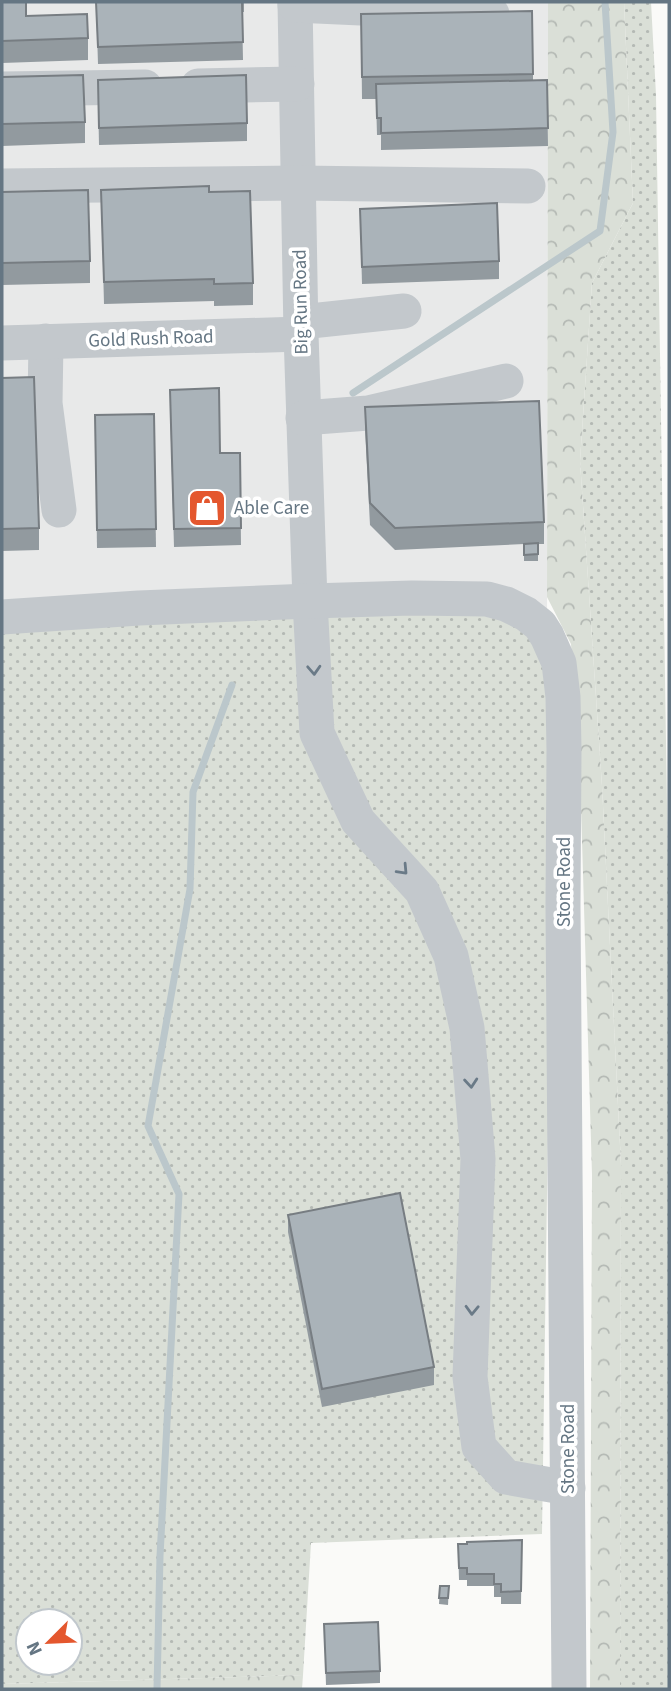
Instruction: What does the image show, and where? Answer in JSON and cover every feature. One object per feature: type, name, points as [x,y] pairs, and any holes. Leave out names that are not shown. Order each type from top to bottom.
[{"type":"street","points":[[295,3],[492,14]]},
{"type":"street","name":"Big Run Road","points":[[295,3],[303,418],[317,733],[358,821],[422,891],[451,956],[467,1028],[478,1159],[470,1377],[480,1447],[506,1477],[568,1488]]},
{"type":"street","points":[[2,89],[297,84]]},
{"type":"street","points":[[2,186],[299,183],[528,186]]},
{"type":"street","name":"Gold Rush Road","points":[[2,343],[301,328],[404,311]]},
{"type":"street","points":[[46,341],[45,403],[59,510]]},
{"type":"street","points":[[303,418],[368,413],[506,381]]},
{"type":"street","name":"Stone Road","points":[[2,617],[310,601],[487,599],[506,604],[526,614],[540,625],[547,636],[559,663],[563,697],[569,1689]]},
{"type":"shaded area","points":[[2,2],[548,2],[547,636],[2,619]]},
{"type":"green space","points":[[548,2],[624,2],[633,203],[592,283],[580,461],[602,786],[621,1165],[620,1689],[590,1689],[592,1175],[580,773],[571,644],[547,597]]},
{"type":"green space","points":[[624,2],[651,2],[656,95],[669,935],[669,1689],[620,1689],[621,1165],[602,786],[580,461],[592,283],[633,203]]},
{"type":"green space","points":[[487,599],[555,651],[542,1534],[311,1543],[303,1675],[2,1684],[2,617]]},
{"type":"green space","points":[[303,1675],[302,1689],[2,1689],[2,1684]]},
{"type":"building","points":[[2,2],[26,2],[26,16],[87,14],[88,38],[2,41]]},
{"type":"building","points":[[96,2],[242,2],[243,42],[98,47]]},
{"type":"building","points":[[532,11],[533,74],[362,77],[361,14]]},
{"type":"building","points":[[83,75],[85,122],[2,124],[2,77]]},
{"type":"building","points":[[246,75],[247,123],[99,128],[98,80]]},
{"type":"building","points":[[547,80],[548,128],[381,133],[381,118],[377,118],[376,84]]},
{"type":"building","points":[[209,186],[209,192],[250,191],[253,283],[214,284],[214,279],[104,282],[101,190]]},
{"type":"building","points":[[88,190],[90,261],[2,263],[2,192]]},
{"type":"building","points":[[497,203],[499,261],[362,267],[360,209]]},
{"type":"building","points":[[34,377],[39,528],[2,529],[2,378]]},
{"type":"building","name":"Able Care","points":[[219,388],[220,453],[240,453],[241,528],[174,529],[170,390]]},
{"type":"building","points":[[539,401],[544,522],[395,528],[370,503],[365,407]]},
{"type":"building","points":[[154,414],[156,529],[97,530],[95,415]]},
{"type":"building","points":[[538,543],[538,554],[524,555],[524,544]]},
{"type":"building","points":[[400,1193],[434,1367],[322,1389],[288,1215]]},
{"type":"building","points":[[522,1540],[521,1591],[501,1592],[501,1584],[494,1584],[494,1574],[467,1574],[467,1568],[459,1568],[458,1544]]},
{"type":"building","points":[[440,1586],[449,1586],[448,1598],[439,1598]]},
{"type":"building","points":[[378,1622],[380,1671],[326,1673],[324,1624]]},
{"type":"waterway","points":[[353,393],[600,231],[613,132],[605,2]]},
{"type":"waterway","points":[[157,1689],[160,1556],[179,1194],[148,1126],[190,889],[193,792],[232,685]]},
{"type":"place","name":"Able Care","points":[[207,508]]}]
